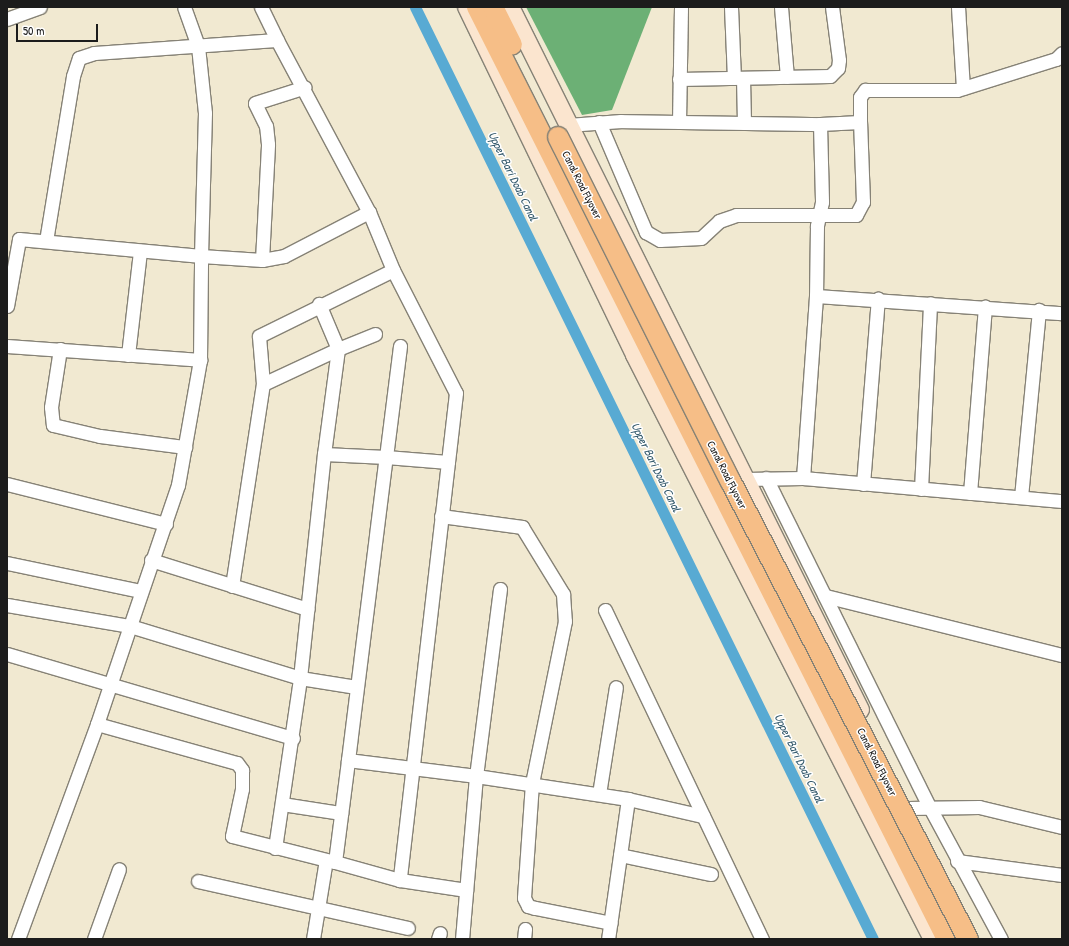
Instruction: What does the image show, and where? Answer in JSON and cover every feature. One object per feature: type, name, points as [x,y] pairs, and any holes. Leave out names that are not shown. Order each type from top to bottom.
[{"type":"main road","name":"Canal Road Flyover","points":[[477,7],[557,135],[947,939]]},
{"type":"main road","name":"Canal Road Flyover","points":[[493,7],[731,482],[968,939]]},
{"type":"street","points":[[7,19],[40,7]]},
{"type":"street","points":[[18,939],[97,724],[151,560],[166,524],[185,447],[200,360],[201,256],[206,135],[198,46],[184,7]]},
{"type":"street","points":[[261,7],[277,40],[305,87],[369,212],[393,270],[456,393],[400,880]]},
{"type":"street","points":[[467,7],[635,355],[933,939]]},
{"type":"street","points":[[510,7],[557,135],[746,479],[908,808],[968,939]]},
{"type":"street","points":[[679,122],[681,7]]},
{"type":"street","points":[[731,7],[744,123]]},
{"type":"street","points":[[781,7],[787,77]]},
{"type":"street","points":[[680,79],[830,76],[838,68],[839,39],[832,7]]},
{"type":"street","points":[[958,7],[963,88]]},
{"type":"street","points":[[46,241],[73,76],[79,58],[94,53],[277,40]]},
{"type":"street","points":[[599,122],[646,232],[656,239],[701,238],[719,221],[736,215],[818,218],[856,215],[861,210],[863,173],[860,97],[865,90],[963,88],[1056,59],[1062,54]]},
{"type":"street","points":[[262,260],[268,144],[266,126],[255,103],[305,87]]},
{"type":"street","points":[[557,135],[599,122],[820,124],[860,122]]},
{"type":"street","points":[[803,478],[816,296],[818,218],[822,202],[820,124]]},
{"type":"street","points":[[7,306],[13,239],[140,251],[262,260],[299,251],[369,212]]},
{"type":"street","points":[[128,355],[140,251]]},
{"type":"street","points":[[232,586],[263,384],[258,340],[261,332],[393,270]]},
{"type":"street","points":[[816,296],[1039,310],[1062,313]]},
{"type":"street","points":[[863,484],[878,299]]},
{"type":"street","points":[[921,489],[930,303]]},
{"type":"street","points":[[275,848],[293,738],[324,454],[338,349],[319,304]]},
{"type":"street","points":[[970,493],[985,307]]},
{"type":"street","points":[[1022,497],[1039,310]]},
{"type":"street","points":[[263,384],[338,349],[375,334]]},
{"type":"street","points":[[7,346],[200,360]]},
{"type":"street","points":[[313,939],[318,909],[341,813],[400,346]]},
{"type":"street","points":[[60,350],[51,407],[53,425],[100,436],[185,447]]},
{"type":"street","points":[[324,454],[448,462]]},
{"type":"street","points":[[766,478],[929,806],[1001,939]]},
{"type":"street","points":[[746,479],[803,478],[1062,501]]},
{"type":"street","points":[[7,484],[166,524]]},
{"type":"street","points":[[441,516],[522,527],[563,594],[565,621],[532,784],[525,903],[611,923]]},
{"type":"street","points":[[151,560],[307,609]]},
{"type":"street","points":[[7,563],[141,591]]},
{"type":"street","points":[[462,939],[476,776],[500,589]]},
{"type":"street","points":[[825,596],[1062,655]]},
{"type":"street","points":[[7,605],[130,626],[300,678],[356,687]]},
{"type":"street","points":[[605,610],[762,939]]},
{"type":"street","points":[[7,654],[293,738]]},
{"type":"street","points":[[599,794],[616,687]]},
{"type":"street","points":[[97,724],[237,763],[242,776],[232,836],[400,880],[466,890]]},
{"type":"street","points":[[348,760],[476,776],[599,794],[703,816]]},
{"type":"street","points":[[608,939],[628,799]]},
{"type":"street","points":[[282,804],[341,813]]},
{"type":"street","points":[[908,808],[929,806],[979,807],[1062,827]]},
{"type":"street","points":[[620,855],[711,874]]},
{"type":"street","points":[[957,860],[1062,875]]},
{"type":"street","points":[[94,939],[119,869]]},
{"type":"street","points":[[198,881],[408,928]]},
{"type":"green space","points":[[526,7],[652,7],[612,110],[582,115]]},
{"type":"waterway","name":"Upper Bari Doab Canal","points":[[415,7],[873,939]]}]
